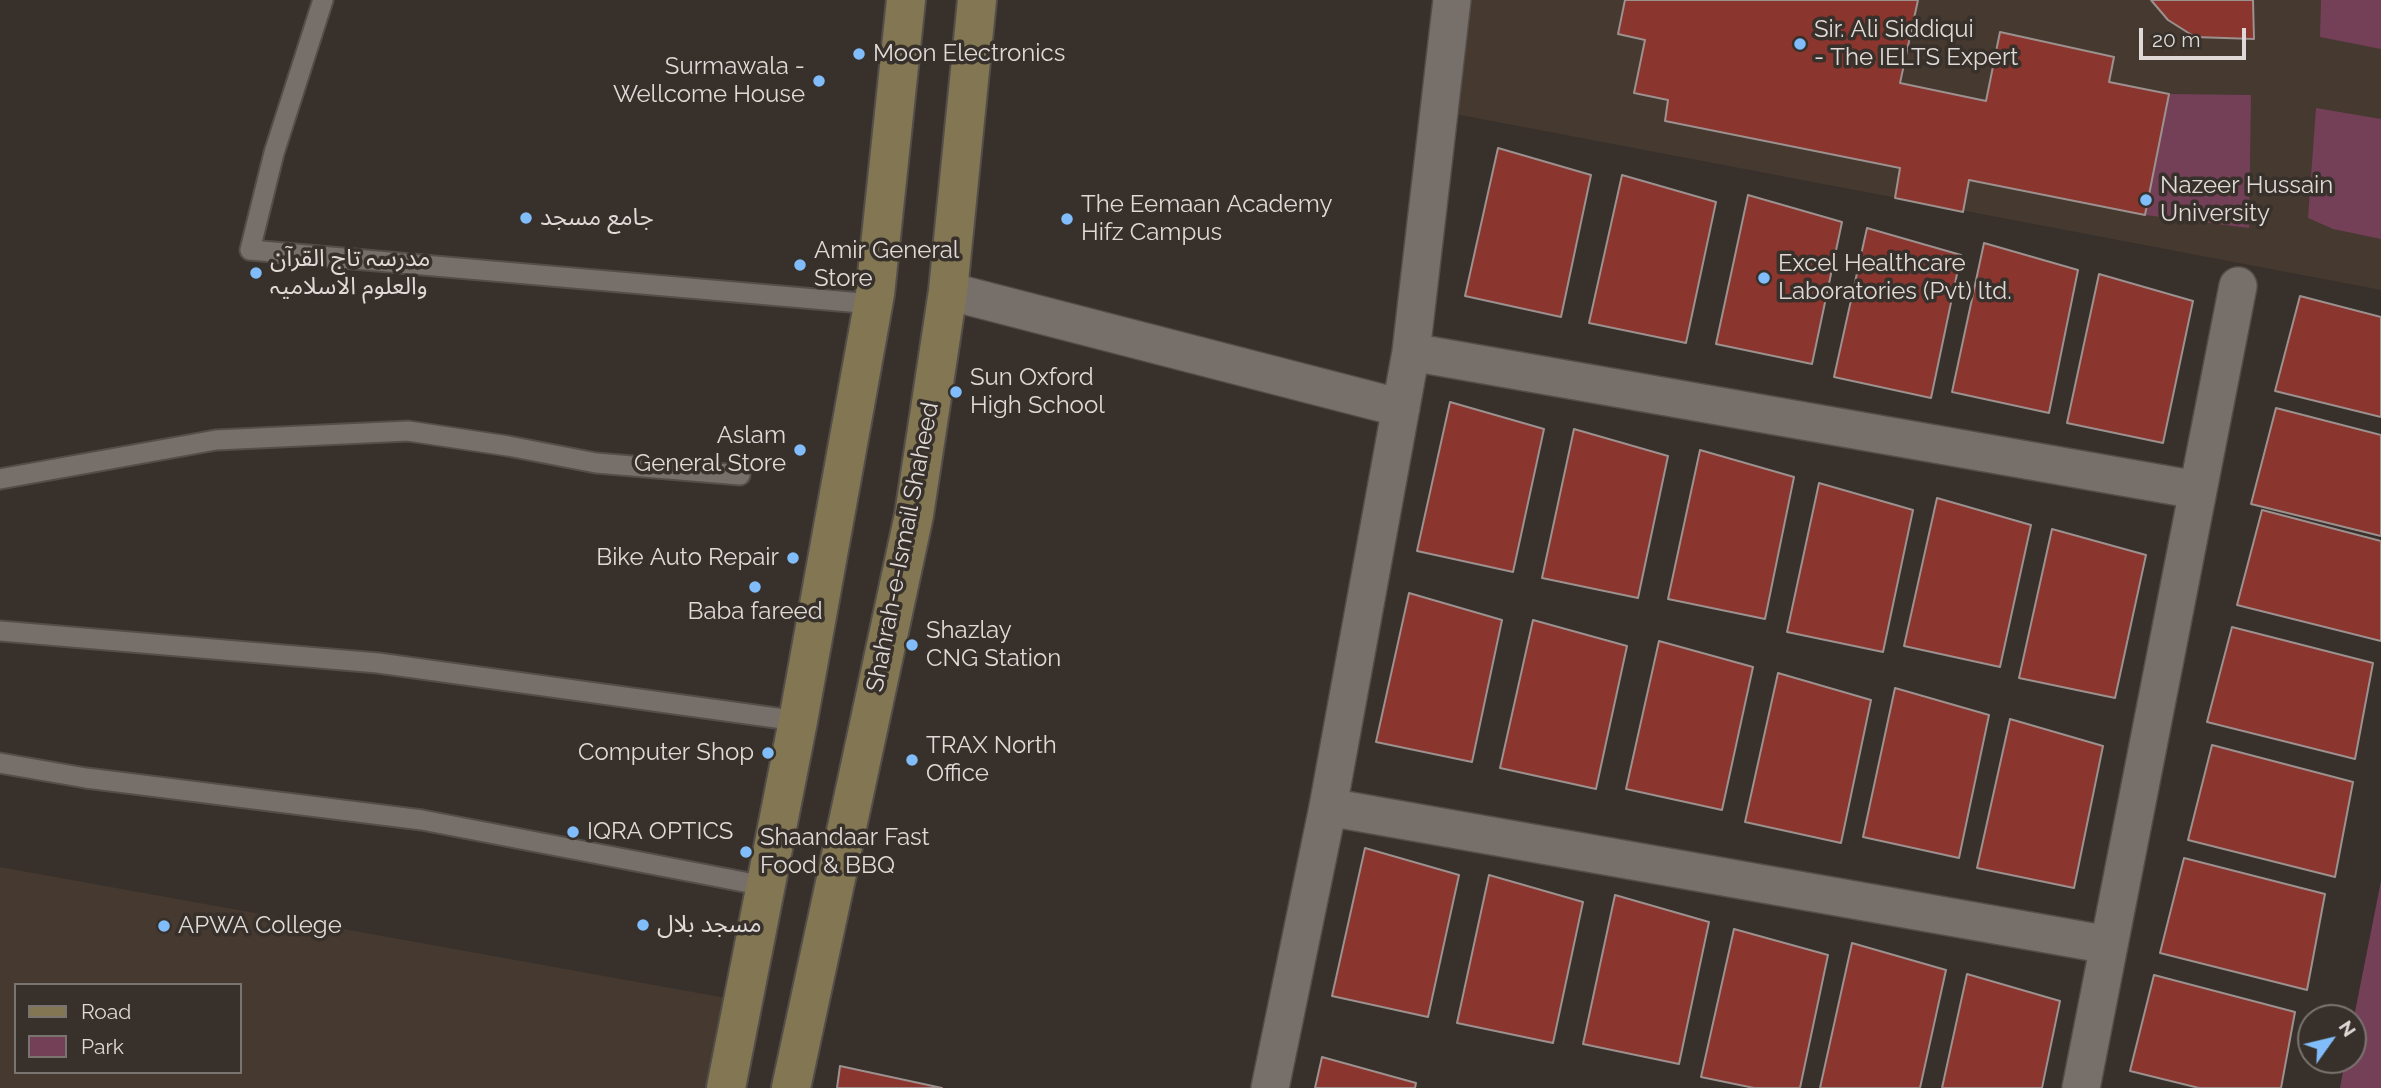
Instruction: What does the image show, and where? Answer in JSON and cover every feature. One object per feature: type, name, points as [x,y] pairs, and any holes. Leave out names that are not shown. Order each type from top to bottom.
[{"type":"main road","points":[[726,1088],[798,721],[873,304],[906,0]]},
{"type":"main road","name":"Shahrah-e-Ismail Shaheed","points":[[790,1088],[914,515],[948,292],[978,0]]},
{"type":"street","points":[[1270,1088],[1328,807],[1411,352],[1452,0]]},
{"type":"street","points":[[2081,1088],[2238,286]]},
{"type":"street","points":[[948,292],[1401,408]]},
{"type":"street","points":[[1411,352],[2197,490]]},
{"type":"street","points":[[1328,807],[2109,945]]},
{"type":"lane","points":[[323,0],[274,153],[250,250],[873,304]]},
{"type":"lane","points":[[0,479],[216,440],[408,431],[596,463],[740,475]]},
{"type":"lane","points":[[0,631],[379,663],[798,721]]},
{"type":"lane","points":[[0,763],[86,778],[422,820],[765,886]]},
{"type":"shaded area","name":"Nazeer Hussain University","points":[[1452,0],[2381,0],[2381,290],[1439,111]]},
{"type":"shaded area","name":"APWA College","points":[[0,867],[743,1001],[722,1088],[0,1088]]},
{"type":"green space","points":[[2321,0],[2381,0],[2381,49],[2320,37]]},
{"type":"green space","points":[[2169,94],[2251,95],[2249,228],[2145,215]]},
{"type":"green space","points":[[2316,108],[2381,119],[2381,239],[2333,229],[2308,218]]},
{"type":"green space","points":[[2381,881],[2381,1088],[2340,1088],[2342,1074],[2367,1074],[2367,1004],[2357,1004]]},
{"type":"building","points":[[1625,0],[1918,0],[1900,83],[1986,101],[2000,32],[2114,57],[2109,82],[2169,94],[2145,215],[1969,180],[1963,212],[1895,198],[1900,168],[1665,121],[1668,100],[1634,93],[1645,40],[1618,34]]},
{"type":"building","points":[[2151,0],[2253,0],[2254,39],[2195,37],[2168,20]]},
{"type":"building","points":[[1498,148],[1591,175],[1561,317],[1465,296]]},
{"type":"building","points":[[1622,175],[1716,202],[1686,343],[1589,323]]},
{"type":"building","points":[[1748,195],[1842,222],[1812,364],[1716,344]]},
{"type":"building","points":[[1867,228],[1961,255],[1931,398],[1834,377]]},
{"type":"building","points":[[1984,243],[2078,270],[2049,413],[1952,392]]},
{"type":"building","points":[[2099,274],[2193,301],[2163,443],[2067,423]]},
{"type":"building","points":[[2300,296],[2381,317],[2381,417],[2275,391]]},
{"type":"building","points":[[1450,402],[1544,429],[1513,572],[1417,551]]},
{"type":"building","points":[[2276,408],[2381,435],[2381,536],[2251,504]]},
{"type":"building","points":[[1574,429],[1668,456],[1638,598],[1542,578]]},
{"type":"building","points":[[1700,450],[1794,477],[1765,619],[1668,599]]},
{"type":"building","points":[[1819,483],[1913,510],[1883,652],[1787,632]]},
{"type":"building","points":[[1937,498],[2031,525],[2000,667],[1904,646]]},
{"type":"building","points":[[2262,510],[2381,541],[2381,641],[2237,605]]},
{"type":"building","points":[[2052,529],[2146,555],[2115,698],[2019,678]]},
{"type":"building","points":[[1409,593],[1502,620],[1472,762],[1376,742]]},
{"type":"building","points":[[1533,620],[1627,646],[1596,789],[1500,768]]},
{"type":"building","points":[[2232,627],[2373,663],[2355,759],[2207,722]]},
{"type":"building","points":[[1659,641],[1753,667],[1722,810],[1626,789]]},
{"type":"building","points":[[1778,673],[1871,700],[1841,843],[1745,822]]},
{"type":"building","points":[[1895,688],[1989,715],[1959,858],[1863,837]]},
{"type":"building","points":[[2010,719],[2103,746],[2074,888],[1977,868]]},
{"type":"building","points":[[2212,745],[2353,782],[2335,877],[2188,840]]},
{"type":"building","points":[[1365,848],[1459,875],[1428,1017],[1332,996]]},
{"type":"building","points":[[2184,858],[2325,894],[2307,990],[2160,953]]},
{"type":"building","points":[[1489,875],[1583,902],[1553,1043],[1457,1023]]},
{"type":"building","points":[[1615,895],[1709,922],[1679,1064],[1583,1044]]},
{"type":"building","points":[[1734,929],[1828,955],[1800,1088],[1754,1088],[1701,1077]]},
{"type":"building","points":[[1852,943],[1946,970],[1920,1088],[1820,1088]]},
{"type":"building","points":[[1967,974],[2060,1001],[2042,1088],[1942,1088]]},
{"type":"building","points":[[2154,975],[2295,1012],[2281,1088],[2199,1088],[2130,1071]]},
{"type":"building","points":[[1322,1057],[1416,1083],[1415,1088],[1315,1088]]},
{"type":"building","points":[[840,1066],[942,1088],[837,1088]]},
{"type":"place","name":"Sir. Ali Siddiqui - The IELTS Expert","points":[[1800,44]]},
{"type":"place","name":"Moon Electronics","points":[[859,54]]},
{"type":"place","name":"Surmawala - Wellcome House","points":[[819,81]]},
{"type":"place","name":"Nazeer Hussain University","points":[[2146,200]]},
{"type":"place","name":"جامع مسجد","points":[[526,218]]},
{"type":"place","name":"The Eemaan Academy Hifz Campus","points":[[1067,219]]},
{"type":"place","name":"Amir General Store","points":[[800,265]]},
{"type":"place","name":"مدرسہ تاج القرآن والعلوم الاسلامیہ","points":[[256,273]]},
{"type":"place","name":"Excel Healthcare Laboratories (Pvt) ltd.","points":[[1764,278]]},
{"type":"place","name":"Sun Oxford High School","points":[[956,392]]},
{"type":"place","name":"Aslam General Store","points":[[800,450]]},
{"type":"place","name":"Bike Auto Repair","points":[[793,558]]},
{"type":"place","name":"Baba fareed","points":[[755,587]]},
{"type":"place","name":"Shazlay CNG Station","points":[[912,645]]},
{"type":"place","name":"Computer Shop","points":[[768,753]]},
{"type":"place","name":"TRAX North Office","points":[[912,760]]},
{"type":"place","name":"IQRA OPTICS","points":[[573,832]]},
{"type":"place","name":"Shaandaar Fast Food & BBQ","points":[[746,852]]},
{"type":"place","name":"مسجد بلال","points":[[643,925]]},
{"type":"place","name":"APWA College","points":[[164,926]]}]
